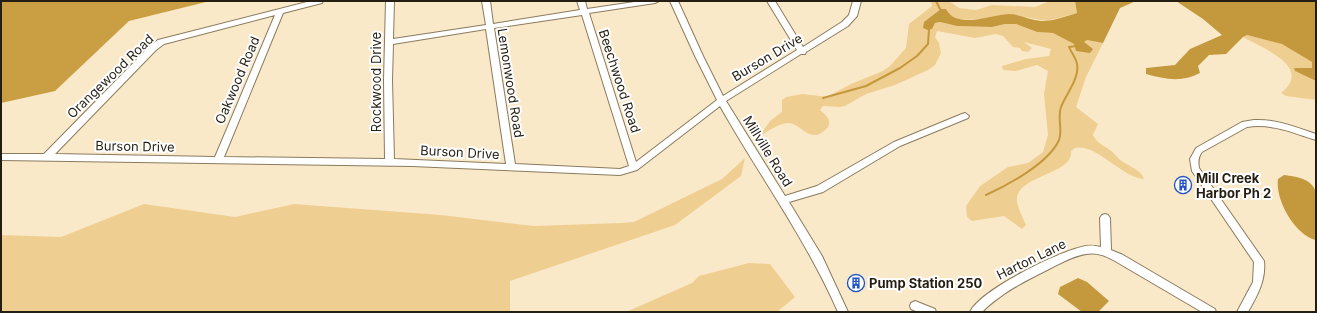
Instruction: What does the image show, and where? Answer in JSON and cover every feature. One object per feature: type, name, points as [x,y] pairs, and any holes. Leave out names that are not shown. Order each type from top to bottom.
[{"type":"street","name":"Orangewood Road","points":[[46,158],[157,45],[169,40],[319,1]]},
{"type":"street","name":"Rockwood Drive","points":[[390,1],[390,162]]},
{"type":"street","name":"Lemonwood Road","points":[[486,1],[511,168]]},
{"type":"street","name":"Beechwood Road","points":[[581,1],[634,168]]},
{"type":"street","points":[[389,42],[654,1]]},
{"type":"street","name":"Millville Road","points":[[674,1],[693,44],[722,100],[814,251],[833,287],[843,312]]},
{"type":"street","points":[[771,1],[802,52]]},
{"type":"street","name":"Burson Drive","points":[[1,157],[390,162],[620,172],[634,168],[722,100],[802,52],[848,22],[853,16],[856,1]]},
{"type":"street","name":"Oakwood Road","points":[[218,160],[280,11]]},
{"type":"street","points":[[783,200],[820,189],[897,144],[965,116]]},
{"type":"street","points":[[1242,312],[1259,280],[1261,270],[1259,262],[1195,169],[1195,155],[1199,150],[1245,124],[1253,122],[1271,123],[1316,137]]},
{"type":"street","points":[[1105,218],[1106,251]]},
{"type":"street","name":"Harton Lane","points":[[975,312],[1002,288],[1081,250],[1106,251],[1212,312]]},
{"type":"street","points":[[915,306],[932,312]]},
{"type":"shaded area","points":[[1,1],[210,1],[129,21],[55,91],[1,103]]},
{"type":"shaded area","points":[[931,1],[949,1],[959,8],[976,10],[992,5],[1035,7],[1050,1],[1075,1],[1077,13],[1047,21],[1008,14],[986,19],[959,20],[941,9],[932,29],[935,23],[940,22],[957,26],[992,27],[1005,24],[1016,24],[1037,32],[1053,33],[1074,44],[1087,40],[1103,43],[1086,77],[1076,107],[1098,124],[1093,135],[1096,140],[1119,159],[1137,170],[1144,179],[1127,173],[1092,151],[1083,148],[1075,148],[1071,151],[1070,159],[1064,165],[1027,184],[1020,190],[1017,201],[1026,225],[1022,229],[1004,216],[972,221],[967,217],[966,206],[980,186],[1008,167],[1028,163],[1043,152],[1048,135],[1044,94],[1048,71],[1037,65],[1016,71],[1003,70],[1002,66],[1026,59],[1049,56],[1051,49],[1024,42],[1032,48],[1028,52],[1022,51],[1020,48],[1013,47],[1003,36],[996,34],[975,38],[937,31],[935,37],[939,43],[941,53],[935,65],[928,70],[895,85],[866,94],[845,106],[823,106],[820,110],[829,120],[829,126],[819,134],[815,135],[807,133],[794,124],[788,123],[777,126],[760,136],[770,121],[782,112],[782,100],[786,97],[803,94],[827,97],[851,84],[883,71],[890,66],[906,48],[909,24],[932,6]]},
{"type":"shaded area","points":[[1075,1],[1136,1],[1120,8],[1103,43],[1087,40],[1084,42],[1093,49],[1090,53],[1076,51],[1074,44],[1053,33],[1037,32],[1016,24],[1005,24],[992,27],[957,26],[940,22],[935,23],[932,29],[928,30],[923,28],[924,22],[941,9],[946,9],[951,15],[958,19],[966,20],[1008,14],[1045,21],[1054,20],[1077,13]]},
{"type":"shaded area","points":[[1176,1],[1316,1],[1316,81],[1295,71],[1294,68],[1312,68],[1312,62],[1282,44],[1247,35],[1243,37],[1226,54],[1209,55],[1198,66],[1200,73],[1193,76],[1173,79],[1146,74],[1146,68],[1175,65],[1190,49],[1222,35],[1203,19]]},
{"type":"shaded area","points":[[1247,35],[1283,44],[1312,62],[1312,68],[1294,68],[1295,71],[1316,81],[1316,100],[1286,96],[1281,93],[1290,84],[1292,75],[1288,67],[1282,59],[1243,37]]},
{"type":"shaded area","points":[[745,158],[741,176],[675,225],[510,281],[510,312],[1,312],[1,235],[61,237],[144,204],[235,217],[294,204],[441,215],[534,226],[621,223],[634,222],[722,179]]},
{"type":"shaded area","points":[[1284,175],[1303,179],[1314,187],[1316,192],[1316,240],[1308,237],[1294,224],[1283,206],[1278,187],[1278,179]]},
{"type":"shaded area","points":[[749,263],[770,264],[795,297],[777,312],[626,312],[692,283],[699,276]]},
{"type":"shaded area","points":[[1078,278],[1087,282],[1109,301],[1098,312],[1082,312],[1058,294],[1060,287]]},
{"type":"waterway","points":[[936,1],[941,11]]},
{"type":"waterway","points":[[823,98],[866,86],[900,68],[917,56],[928,44],[929,29]]},
{"type":"waterway","points":[[986,195],[1027,172],[1054,149],[1060,136],[1061,107],[1075,80],[1077,69],[1075,57],[1069,47],[1076,46]]},
{"type":"place","name":"Mill Creek Harbor Ph 2","points":[[1183,185]]},
{"type":"place","name":"Pump Station 250","points":[[856,283]]}]
